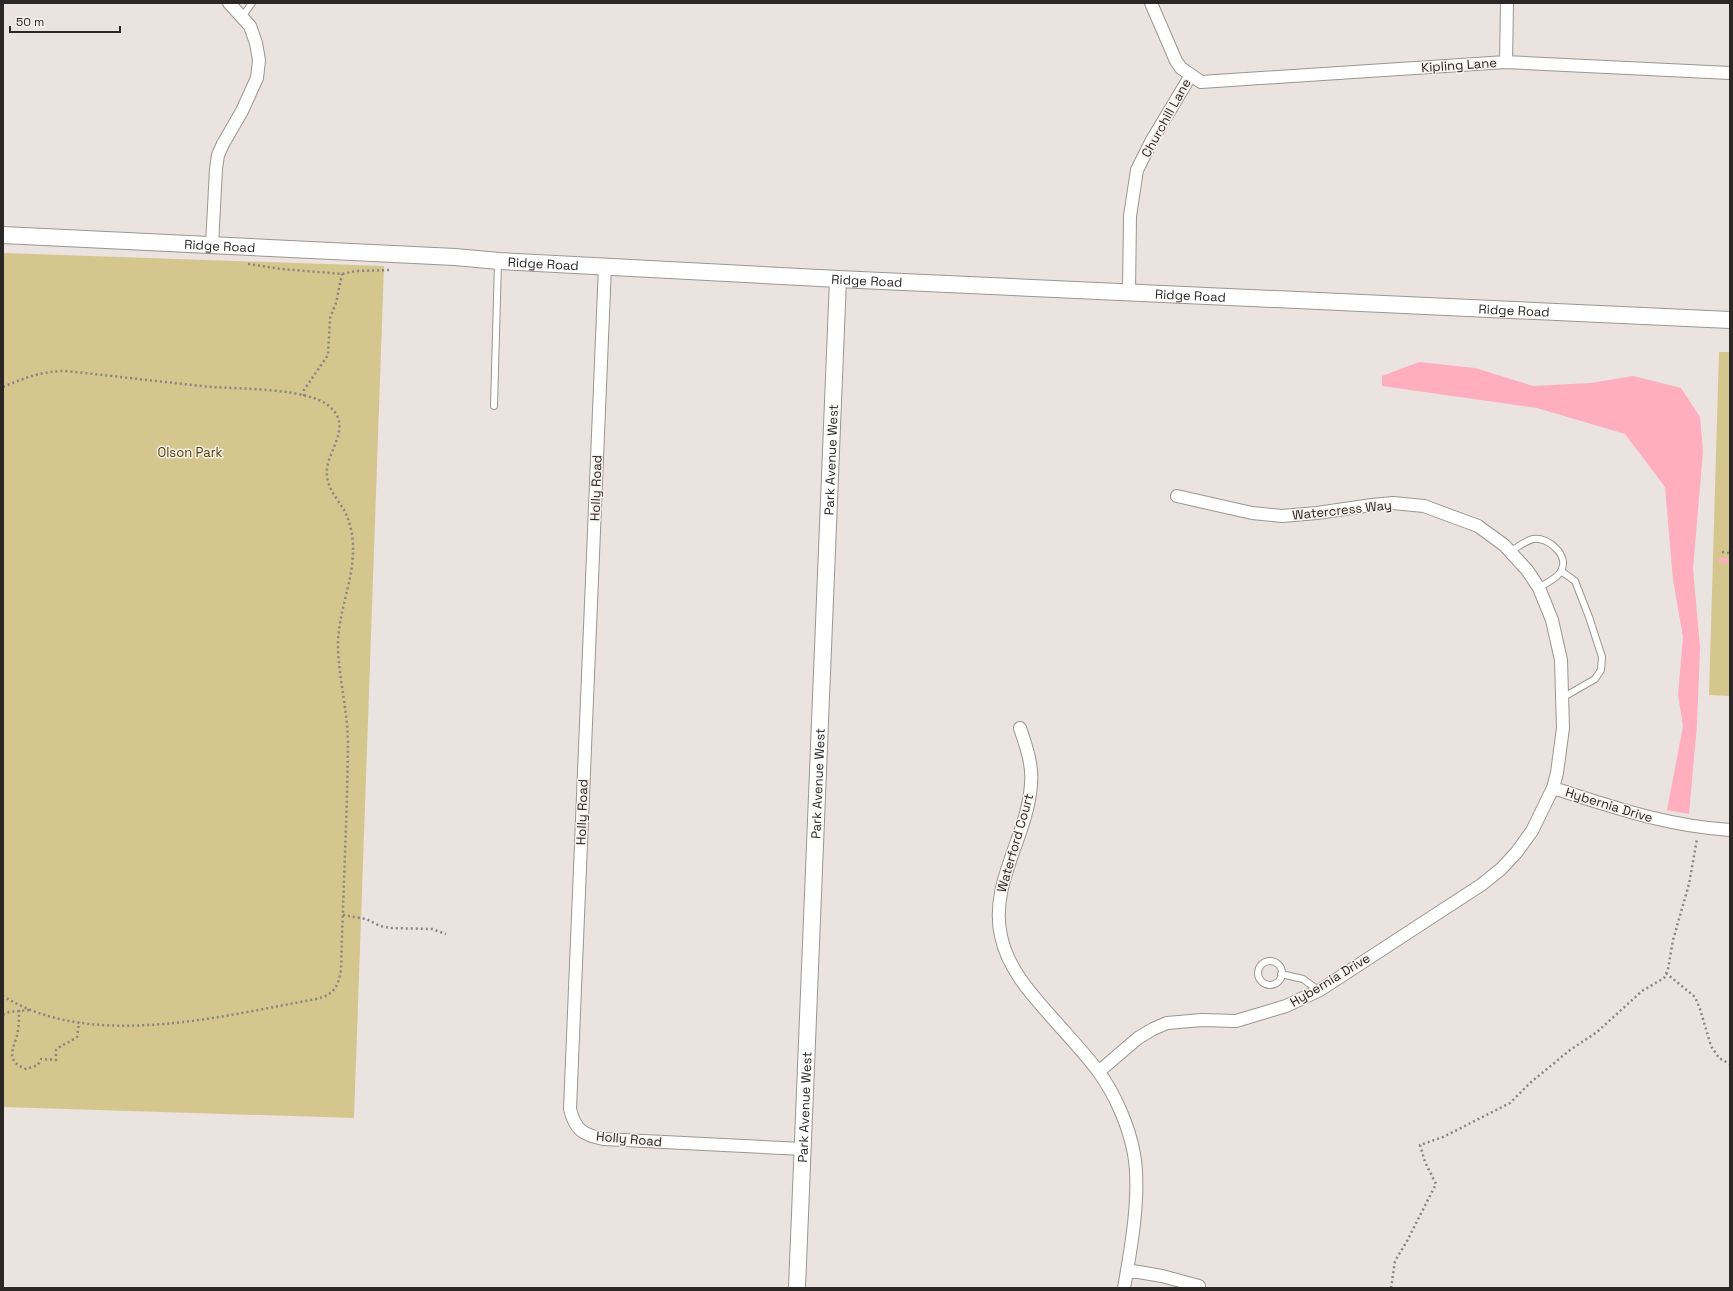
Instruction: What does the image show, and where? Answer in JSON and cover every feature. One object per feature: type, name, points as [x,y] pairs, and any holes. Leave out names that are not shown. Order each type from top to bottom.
[{"type":"street","points":[[212,246],[218,156],[223,144],[242,111],[257,78],[259,60],[256,43],[250,26],[229,3]]},
{"type":"street","name":"Churchill Lane","points":[[1129,292],[1130,216],[1137,170],[1152,140],[1191,75],[1181,68],[1176,61],[1151,3]]},
{"type":"street","points":[[1506,62],[1507,3]]},
{"type":"street","name":"Kipling Lane","points":[[1191,75],[1201,82],[1506,62],[1730,73]]},
{"type":"street","name":"Ridge Road","points":[[3,235],[455,257],[498,261],[838,279],[1730,320]]},
{"type":"street","name":"Holly Road","points":[[605,266],[570,1109],[572,1119],[583,1133],[604,1140],[803,1149]]},
{"type":"street","name":"Park Avenue West","points":[[797,1288],[838,279]]},
{"type":"street","name":"Watercress Way","points":[[1177,496],[1252,513],[1282,516],[1317,513],[1372,504],[1393,503],[1424,506],[1478,526],[1511,552],[1527,570],[1539,588],[1552,620],[1561,660],[1563,728],[1553,788]]},
{"type":"street","name":"Waterford Court","points":[[1020,728],[1030,764],[1031,785],[1025,817],[999,897],[998,917],[1000,934],[1010,964],[1030,992],[1098,1071]]},
{"type":"street","name":"Hybernia Drive","points":[[1098,1071],[1138,1038],[1167,1023],[1202,1020],[1240,1020],[1286,1006],[1318,990],[1481,885],[1501,869],[1516,853],[1532,831],[1553,788],[1662,821],[1693,827],[1730,830]]},
{"type":"street","points":[[1098,1071],[1124,1120],[1134,1154],[1137,1192],[1124,1288]]},
{"type":"street","points":[[1127,1270],[1162,1276],[1199,1286]]},
{"type":"lane","points":[[242,17],[252,3]]},
{"type":"lane","points":[[494,406],[498,261]]},
{"type":"lane","points":[[1511,552],[1534,539],[1543,539],[1552,543],[1557,549],[1563,565],[1561,571],[1539,588]]},
{"type":"lane","points":[[1561,571],[1575,581],[1602,657],[1601,670],[1595,679],[1562,698]]},
{"type":"lane","points":[[1281,974],[1303,979],[1318,990]]},
{"type":"path","points":[[304,396],[304,390],[328,355],[330,318],[336,302],[342,274]]},
{"type":"path","points":[[3,388],[38,373],[65,371],[212,387],[290,392],[322,401],[329,406],[335,414],[340,429],[339,437],[329,459],[327,477],[330,487],[349,522],[353,547],[350,577],[340,627],[338,648],[348,745],[341,970],[336,987],[325,997],[206,1019],[151,1026],[115,1026],[79,1022],[31,1010],[3,996]]},
{"type":"path","points":[[1722,552],[1730,553]]},
{"type":"path","points":[[1391,1288],[1395,1261],[1436,1184],[1425,1162],[1420,1145],[1443,1137],[1510,1103],[1541,1073],[1596,1032],[1642,991],[1664,978],[1689,884],[1693,827]]},
{"type":"path","points":[[343,915],[366,919],[380,926],[390,928],[432,929],[446,934]]},
{"type":"path","points":[[1666,973],[1694,997],[1700,1009],[1711,1046],[1719,1058],[1730,1064]]},
{"type":"path","points":[[19,1010],[16,1039],[12,1049],[16,1064],[26,1069],[38,1065],[42,1059],[56,1060],[56,1050],[77,1037],[79,1022]]},
{"type":"path","points":[[3,1015],[19,1010],[31,1010]]},
{"type":"green space","name":"Olson Park","points":[[3,253],[384,266],[354,1118],[3,1107]]},
{"type":"green space","points":[[1719,352],[1730,352],[1730,696],[1709,695]]},
{"type":"shaded area","points":[[1419,362],[1475,368],[1533,386],[1591,383],[1633,376],[1681,388],[1700,417],[1703,451],[1693,569],[1700,647],[1697,725],[1689,814],[1667,810],[1683,726],[1678,695],[1683,637],[1673,580],[1665,487],[1625,434],[1537,408],[1382,386],[1382,376]]},
{"type":"waterway","points":[[1720,560],[1730,561]]}]
